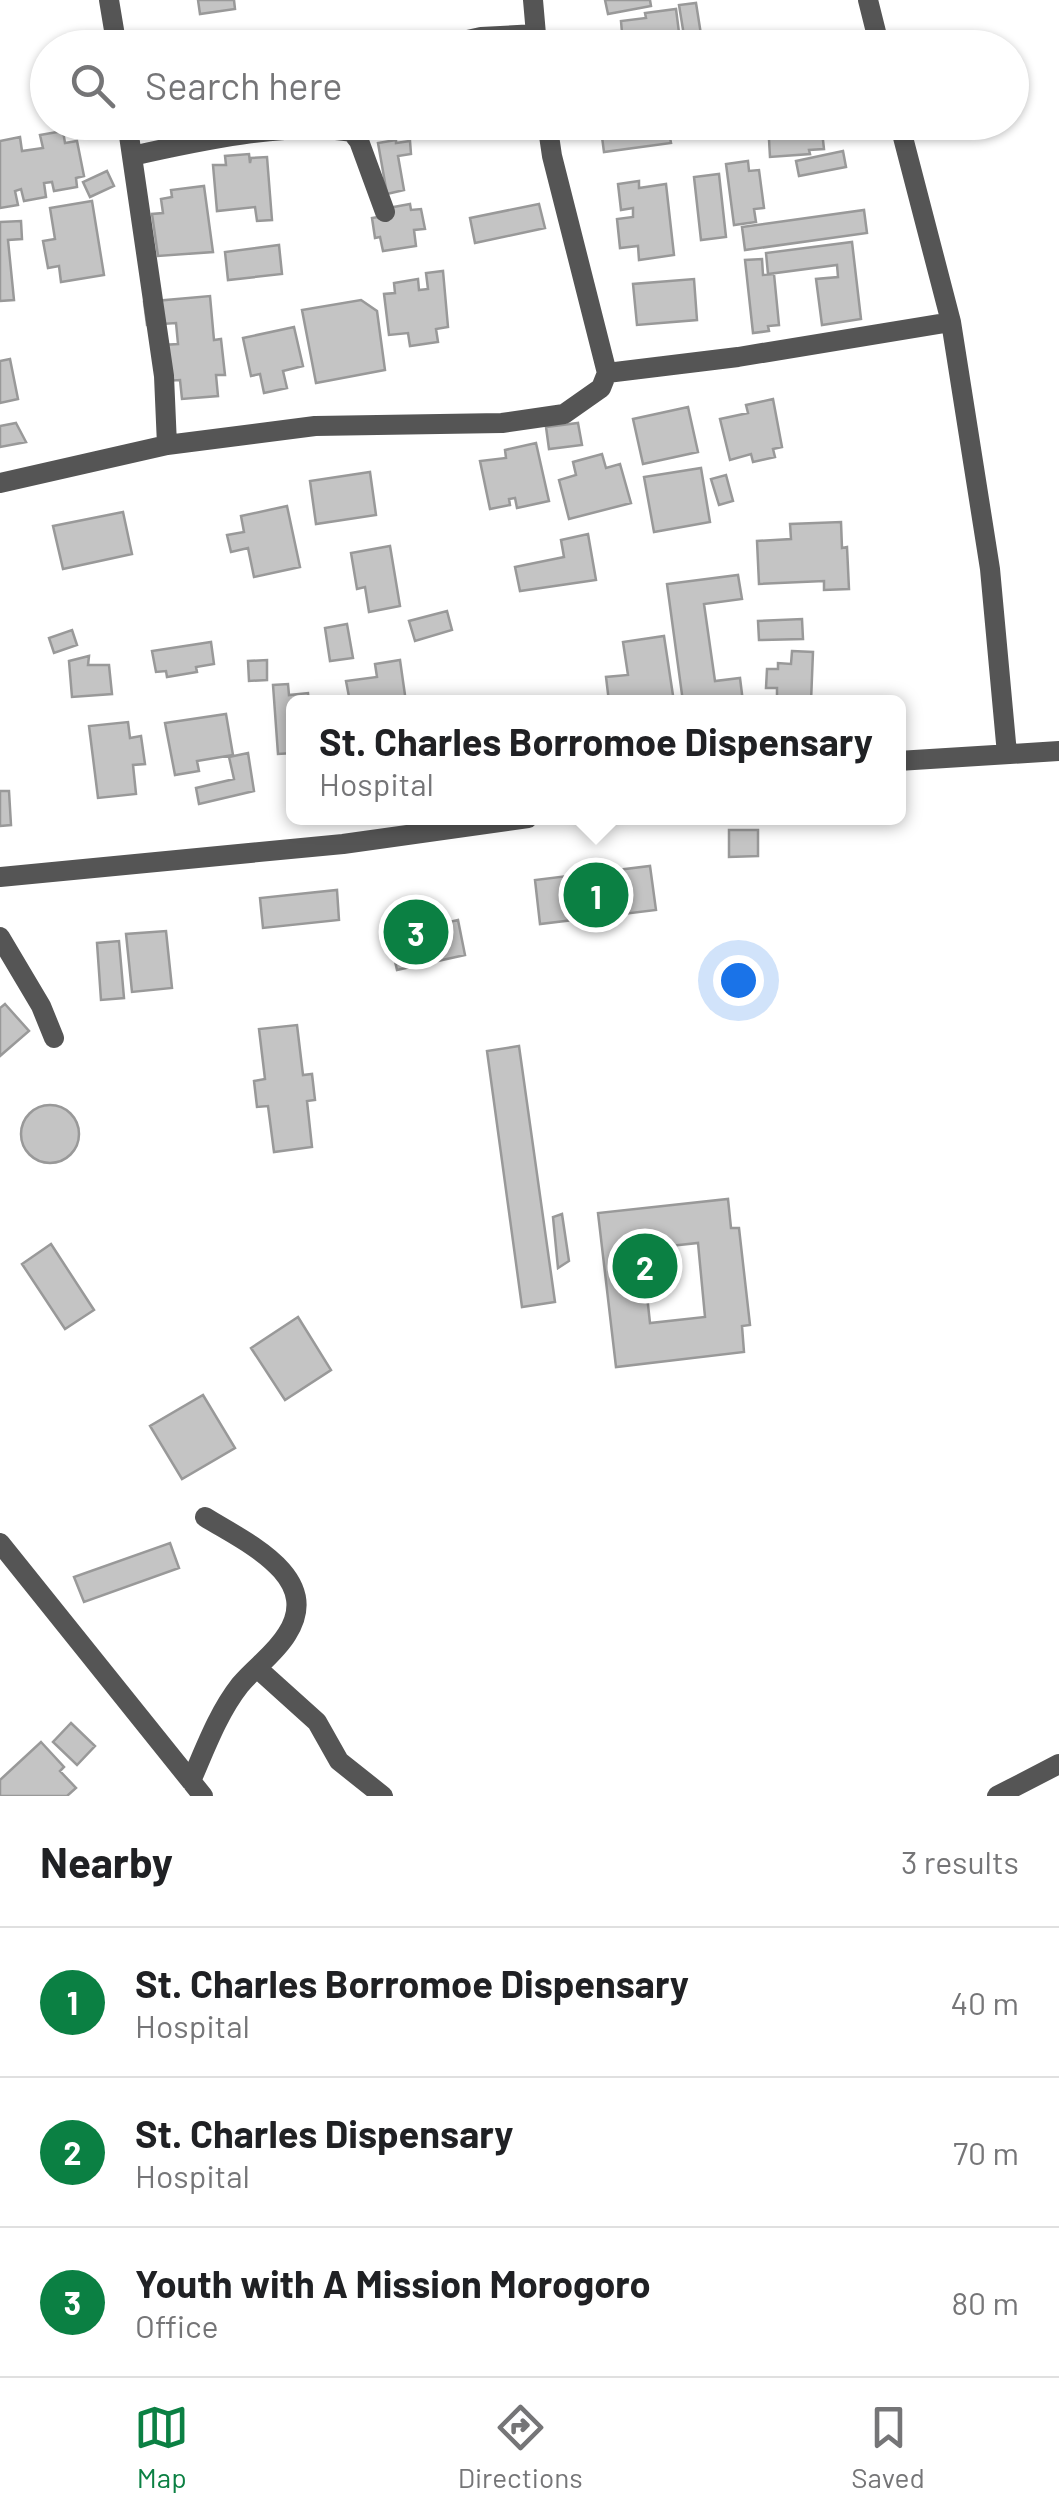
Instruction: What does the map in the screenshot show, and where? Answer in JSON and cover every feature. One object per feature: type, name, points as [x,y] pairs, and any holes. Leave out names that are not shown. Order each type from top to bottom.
[{"type":"street","points":[[109,0],[114,30]]},
{"type":"street","points":[[533,0],[536,30]]},
{"type":"street","points":[[868,0],[876,30]]},
{"type":"street","points":[[130,140],[164,376],[167,445]]},
{"type":"street","points":[[132,156],[215,140]]},
{"type":"street","points":[[358,140],[385,212]]},
{"type":"street","points":[[0,483],[167,445],[316,426],[502,423],[564,414],[600,388],[607,374],[550,140]]},
{"type":"street","points":[[904,140],[950,322],[990,569],[1007,754]]},
{"type":"street","points":[[607,374],[950,322]]},
{"type":"street","points":[[906,760],[1059,751]]},
{"type":"street","points":[[0,877],[343,844],[478,825]]},
{"type":"street","points":[[0,938],[41,1006],[54,1038]]},
{"type":"street","points":[[197,1789],[226,1707],[240,1685],[290,1630],[295,1611],[294,1590],[286,1574],[260,1550],[206,1517]]},
{"type":"street","points":[[0,1543],[197,1789]]},
{"type":"street","points":[[257,1668],[317,1722],[339,1761],[383,1796]]},
{"type":"street","points":[[998,1796],[1059,1764]]},
{"type":"building","points":[[198,0],[234,0],[235,9],[200,14]]},
{"type":"building","points":[[605,0],[650,0],[651,6],[608,14]]},
{"type":"building","points":[[696,3],[700,30],[683,30],[679,5]]},
{"type":"building","points":[[676,9],[679,30],[622,30],[621,21],[646,18],[645,13]]},
{"type":"building","points":[[20,137],[22,151],[43,148],[41,140],[77,141],[84,176],[76,178],[77,187],[54,191],[52,182],[44,183],[46,197],[24,201],[21,189],[15,191],[18,205],[0,208],[0,141]]},
{"type":"building","points":[[602,140],[671,143],[604,152]]},
{"type":"building","points":[[769,140],[823,140],[824,149],[809,150],[810,154],[770,157]]},
{"type":"building","points":[[410,141],[411,154],[398,156],[404,190],[387,194],[378,143]]},
{"type":"building","points":[[843,151],[846,167],[799,176],[796,161]]},
{"type":"building","points":[[249,154],[250,163],[251,158],[267,157],[272,220],[257,221],[255,207],[217,211],[213,165],[226,165],[225,156]]},
{"type":"building","points":[[748,161],[749,171],[759,170],[764,208],[754,209],[756,222],[734,225],[726,164]]},
{"type":"building","points":[[107,171],[114,186],[90,197],[83,182]]},
{"type":"building","points":[[719,174],[726,237],[701,240],[694,177]]},
{"type":"building","points":[[639,181],[639,188],[666,184],[674,255],[639,260],[638,246],[620,248],[617,219],[633,217],[633,208],[621,210],[618,184]]},
{"type":"building","points":[[204,186],[213,252],[158,256],[152,214],[163,213],[161,199],[172,197],[171,190]]},
{"type":"building","points":[[92,201],[104,275],[61,282],[59,266],[48,268],[43,241],[55,239],[50,208]]},
{"type":"building","points":[[410,204],[411,210],[421,209],[425,229],[414,230],[416,246],[383,251],[380,237],[375,238],[372,218],[378,217],[377,210]]},
{"type":"building","points":[[539,204],[545,228],[475,243],[470,218]]},
{"type":"building","points":[[864,210],[867,233],[745,250],[742,227]]},
{"type":"building","points":[[21,221],[22,239],[8,240],[14,300],[0,301],[0,222]]},
{"type":"building","points":[[852,242],[861,319],[822,325],[816,279],[838,277],[837,265],[768,274],[766,253]]},
{"type":"building","points":[[279,245],[282,274],[228,280],[225,252]]},
{"type":"building","points":[[762,259],[763,275],[774,274],[779,325],[753,333],[745,260]]},
{"type":"building","points":[[443,271],[448,327],[436,329],[438,342],[410,346],[408,333],[389,335],[384,294],[395,293],[394,283],[418,279],[419,290],[428,289],[426,273]]},
{"type":"building","points":[[694,279],[697,320],[637,325],[633,284]]},
{"type":"building","points":[[210,296],[214,340],[221,339],[225,375],[216,375],[218,396],[182,399],[180,380],[165,381],[162,345],[178,344],[176,323],[147,325],[144,302]]},
{"type":"building","points":[[361,300],[377,311],[385,370],[316,383],[302,310]]},
{"type":"building","points":[[294,327],[303,366],[283,371],[287,388],[264,393],[260,374],[251,376],[243,338]]},
{"type":"building","points":[[10,359],[18,399],[0,403],[0,361]]},
{"type":"building","points":[[773,399],[782,447],[773,449],[775,457],[753,462],[751,454],[730,460],[720,419],[748,413],[746,405]]},
{"type":"building","points":[[688,407],[698,452],[643,464],[633,419]]},
{"type":"building","points":[[16,423],[26,442],[0,447],[0,426]]},
{"type":"building","points":[[578,423],[582,445],[549,449],[546,427]]},
{"type":"building","points":[[536,443],[549,501],[517,508],[515,498],[509,499],[510,505],[490,509],[480,461],[506,458],[505,450]]},
{"type":"building","points":[[602,454],[606,468],[620,464],[631,503],[569,519],[559,480],[576,475],[573,462]]},
{"type":"building","points":[[701,468],[710,522],[654,532],[644,477]]},
{"type":"building","points":[[370,472],[376,515],[316,524],[310,481]]},
{"type":"building","points":[[726,475],[733,501],[719,505],[711,479]]},
{"type":"building","points":[[287,506],[300,567],[254,577],[248,548],[231,552],[227,535],[244,532],[241,516]]},
{"type":"building","points":[[123,512],[132,554],[63,569],[53,526]]},
{"type":"building","points":[[841,522],[849,589],[824,590],[824,581],[759,584],[757,541],[791,539],[790,524]]},
{"type":"building","points":[[588,534],[596,580],[520,591],[515,567],[564,557],[561,540]]},
{"type":"building","points":[[390,546],[400,606],[369,612],[365,587],[357,589],[351,553]]},
{"type":"building","points":[[738,575],[742,599],[704,604],[715,681],[740,678],[742,695],[682,695],[667,584]]},
{"type":"building","points":[[447,611],[452,630],[415,641],[409,621]]},
{"type":"building","points":[[802,619],[803,639],[759,640],[758,621]]},
{"type":"building","points":[[347,624],[353,658],[330,661],[325,628]]},
{"type":"building","points":[[72,630],[77,645],[54,653],[49,638]]},
{"type":"building","points":[[664,636],[673,695],[608,695],[606,677],[628,675],[623,642]]},
{"type":"building","points":[[211,642],[214,664],[196,667],[197,672],[167,677],[166,671],[156,672],[152,651]]},
{"type":"building","points":[[792,651],[813,652],[811,695],[777,695],[777,688],[766,688],[767,669],[778,669],[778,663],[791,664]]},
{"type":"building","points":[[89,656],[88,665],[109,665],[112,694],[72,697],[69,661]]},
{"type":"building","points":[[267,660],[267,680],[249,681],[248,661]]},
{"type":"building","points":[[400,660],[405,695],[349,695],[346,681],[377,677],[375,664]]},
{"type":"building","points":[[288,684],[286,754],[278,754],[273,685]]},
{"type":"building","points":[[226,714],[233,755],[197,761],[199,771],[175,775],[165,723]]},
{"type":"building","points":[[128,722],[130,738],[141,736],[145,764],[133,765],[136,794],[98,798],[89,726]]},
{"type":"building","points":[[248,753],[254,791],[199,804],[196,788],[234,779],[229,757]]},
{"type":"building","points":[[0,791],[9,791],[11,825],[0,826]]},
{"type":"building","points":[[729,830],[758,830],[758,856],[729,857]]},
{"type":"building","points":[[650,866],[656,910],[540,924],[535,880]]},
{"type":"building","points":[[337,890],[339,920],[263,928],[260,898]]},
{"type":"building","points":[[458,920],[465,955],[397,970],[389,935]]},
{"type":"building","points":[[166,931],[172,988],[132,992],[126,934]]},
{"type":"building","points":[[119,941],[124,998],[101,1000],[97,943]]},
{"type":"building","points":[[5,1004],[29,1031],[0,1056],[0,1008]]},
{"type":"building","points":[[297,1025],[303,1075],[312,1074],[315,1100],[307,1101],[312,1147],[274,1152],[268,1106],[257,1107],[254,1081],[265,1079],[259,1029]]},
{"type":"building","points":[[519,1046],[555,1302],[522,1307],[487,1051]]},
{"type":"building","points":[[50,1105],[71,1113],[79,1134],[71,1155],[50,1163],[29,1155],[21,1134],[29,1113]]},
{"type":"building","points":[[728,1199],[731,1228],[739,1228],[750,1325],[742,1326],[744,1352],[616,1367],[598,1213]],"holes":[[[698,1243],[705,1317],[650,1323],[642,1249]]]},
{"type":"building","points":[[562,1214],[569,1261],[558,1268],[553,1217]]},
{"type":"building","points":[[51,1244],[94,1310],[65,1329],[22,1264]]},
{"type":"building","points":[[298,1317],[331,1370],[285,1400],[251,1348]]},
{"type":"building","points":[[203,1395],[235,1448],[182,1479],[150,1426]]},
{"type":"building","points":[[170,1543],[179,1568],[84,1602],[74,1577]]},
{"type":"building","points":[[71,1723],[95,1746],[77,1765],[53,1742]]},
{"type":"building","points":[[41,1742],[64,1767],[60,1771],[76,1788],[67,1796],[0,1796],[0,1780]]},
{"type":"place","name":"St. Charles Borromoe Dispensary","points":[[596,895]]},
{"type":"place","name":"Youth with A Mission Morogoro","points":[[416,932]]},
{"type":"place","name":"St. Charles Dispensary","points":[[645,1266]]}]
